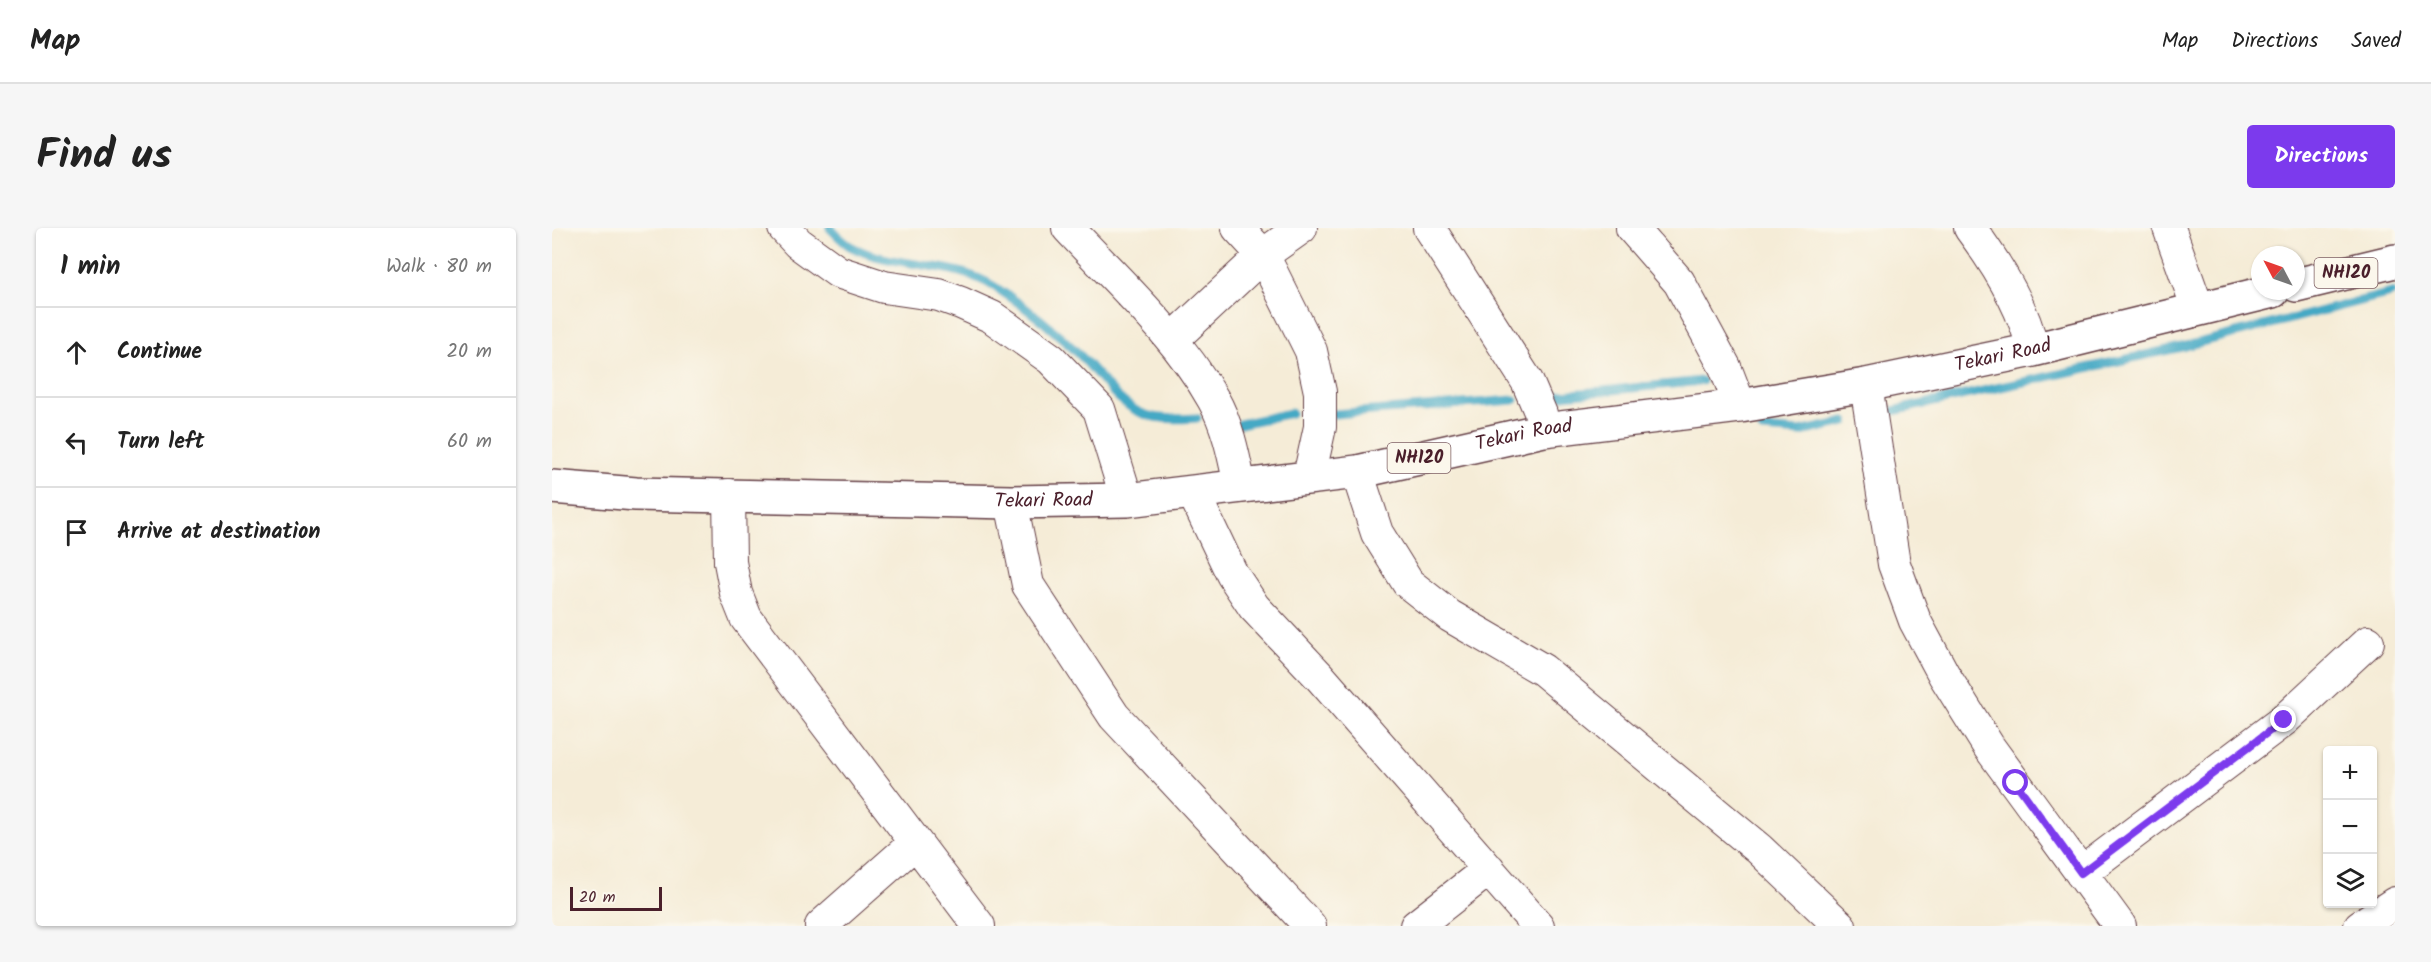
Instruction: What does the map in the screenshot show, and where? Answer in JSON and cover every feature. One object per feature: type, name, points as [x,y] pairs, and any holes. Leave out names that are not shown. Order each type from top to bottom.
[{"type":"highway","name":"NH120","points":[[2305,283],[2394,264]]},
{"type":"highway","name":"Tekari Road","points":[[552,487],[636,494],[1011,502],[1127,500],[1357,472],[1544,430],[1740,406],[1866,385],[2032,350],[2251,296]]},
{"type":"street","points":[[784,228],[798,243],[838,272],[884,287],[939,295],[961,303],[992,317],[1051,359],[1098,409],[1127,500]]},
{"type":"street","points":[[1068,228],[1172,340],[1213,400],[1231,444],[1240,486]]},
{"type":"street","points":[[1238,228],[1263,255],[1311,351],[1320,392],[1320,427],[1309,477]]},
{"type":"street","points":[[1172,340],[1263,255],[1301,228]]},
{"type":"street","points":[[1429,228],[1527,381],[1541,414],[1544,430]]},
{"type":"street","points":[[1632,228],[1679,282],[1725,367],[1740,406]]},
{"type":"street","points":[[1970,228],[1995,261],[2029,333],[2032,350]]},
{"type":"street","points":[[2169,228],[2198,309]]},
{"type":"street","points":[[1866,385],[1894,564],[1915,621],[1944,675],[1989,747],[2120,926]]},
{"type":"street","points":[[1357,472],[1377,533],[1408,583],[1450,616],[1543,670],[1759,849],[1840,926]]},
{"type":"street","points":[[1193,492],[1232,574],[1254,607],[1320,677],[1538,926]]},
{"type":"street","points":[[729,495],[730,562],[736,593],[746,618],[979,926]]},
{"type":"street","points":[[1011,502],[1028,585],[1114,716],[1310,926]]},
{"type":"street","points":[[2081,873],[2284,720],[2368,642]]},
{"type":"street","points":[[821,926],[915,843]]},
{"type":"street","points":[[1416,926],[1489,869]]},
{"type":"waterway","points":[[830,228],[847,244],[867,254],[942,268],[978,278],[1006,294],[1050,327],[1127,405],[1142,414],[1157,418],[1197,418]]},
{"type":"waterway","points":[[1893,411],[2186,346],[2391,293]]},
{"type":"waterway","points":[[1553,396],[1702,381]]},
{"type":"waterway","points":[[1334,414],[1514,400]]},
{"type":"waterway","points":[[1240,424],[1291,413]]},
{"type":"waterway","points":[[1762,429],[1800,432],[1845,422]]},
{"type":"route","points":[[2016,783],[2081,873],[2284,720]]}]
